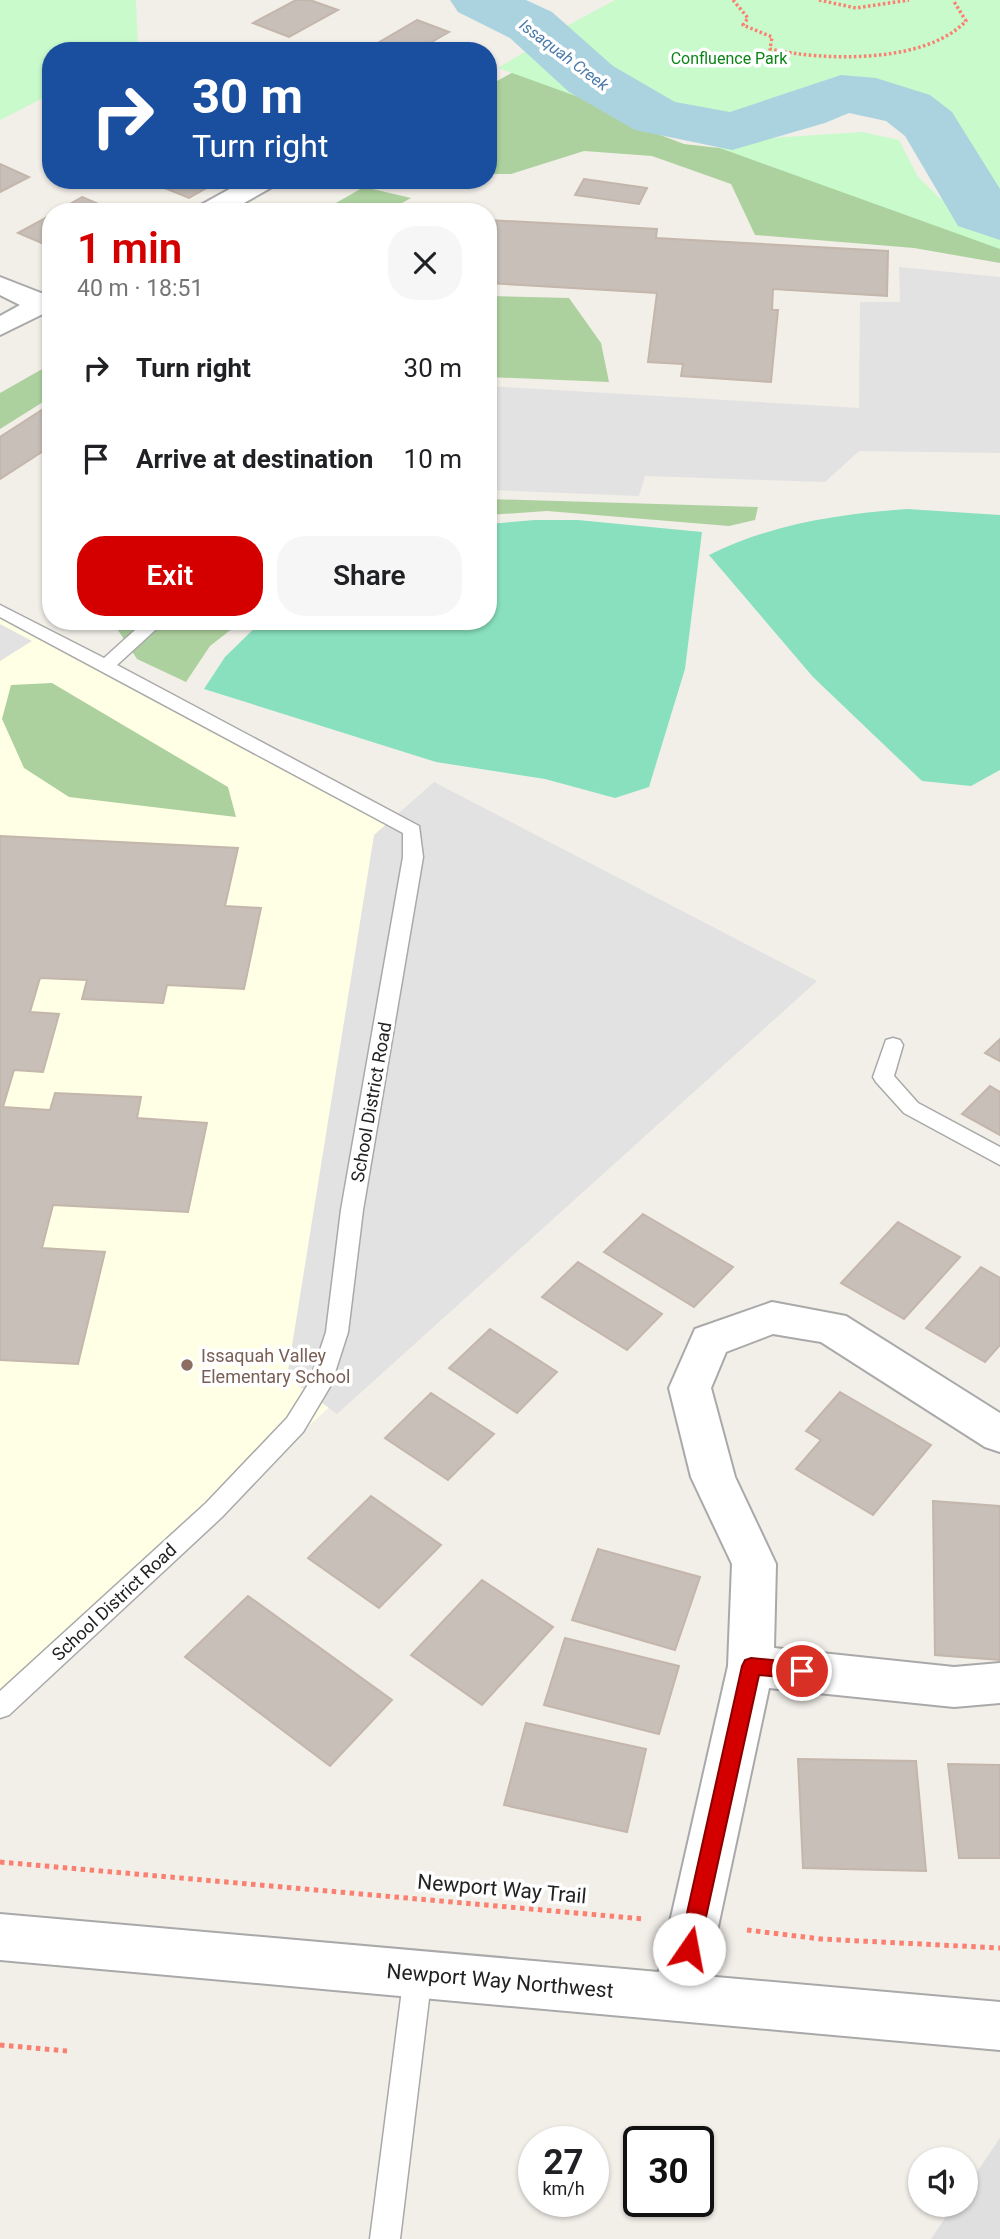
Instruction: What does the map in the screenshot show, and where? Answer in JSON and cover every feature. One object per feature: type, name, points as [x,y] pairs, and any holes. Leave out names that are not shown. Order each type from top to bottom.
[{"type":"street","points":[[224,203],[249,189]]},
{"type":"street","points":[[0,285],[42,300]]},
{"type":"street","points":[[0,327],[42,303]]},
{"type":"street","points":[[678,1997],[751,1666],[754,1564],[713,1477],[690,1388],[710,1341],[772,1318],[831,1327],[1000,1435]]},
{"type":"street","points":[[751,1666],[954,1687],[1000,1683]]},
{"type":"street","name":"Newport Way Northwest","points":[[0,1937],[1000,2026]]},
{"type":"lane","name":"School District Road","points":[[0,610],[412,830],[413,857],[352,1210],[337,1332],[320,1385],[295,1425],[214,1510],[0,1707]]},
{"type":"lane","points":[[105,667],[146,630]]},
{"type":"lane","points":[[893,1045],[883,1077],[912,1108],[1000,1157]]},
{"type":"lane","points":[[386,2239],[418,1974]]},
{"type":"path","points":[[733,0],[748,18],[743,25],[772,37],[770,49],[812,58],[843,60],[865,58],[946,40],[966,21],[953,0]]},
{"type":"path","points":[[819,0],[856,8],[909,0]]},
{"type":"path","name":"Newport Way Trail","points":[[0,1862],[571,1910],[821,1939],[1000,1948]]},
{"type":"path","points":[[0,2045],[67,2051]]},
{"type":"shaded area","points":[[899,267],[1000,277],[1000,453],[859,451],[825,482],[645,476],[639,496],[497,490],[497,387],[859,408],[860,302],[900,302]]},
{"type":"shaded area","name":"Issaquah Valley Elementary School","points":[[0,609],[750,1024],[0,1707]]},
{"type":"shaded area","points":[[0,624],[32,641],[0,661]]},
{"type":"shaded area","points":[[434,782],[817,981],[337,1414],[287,1377],[374,835]]},
{"type":"shaded area","points":[[1000,2138],[1000,2239],[931,2239],[946,2217],[978,2217],[978,2170]]},
{"type":"green space","points":[[0,0],[136,0],[138,42],[42,42],[42,99],[0,120]]},
{"type":"green space","name":"Confluence Park","points":[[615,0],[1000,0],[1000,193],[983,170],[960,125],[922,98],[847,79],[737,117],[665,109],[609,76],[563,28]]},
{"type":"green space","points":[[533,47],[653,119],[740,140],[862,132],[899,140],[918,177],[961,218],[1000,230],[1000,249],[498,68]]},
{"type":"green space","points":[[535,60],[626,122],[684,144],[763,153],[903,186],[1000,244],[1000,263],[914,248],[755,235],[731,184],[652,156],[584,151],[511,174],[497,174],[497,81]]},
{"type":"green space","points":[[360,189],[373,189],[411,198],[402,203],[336,203]]},
{"type":"green space","points":[[497,296],[569,298],[601,343],[609,382],[497,377]]},
{"type":"green space","points":[[42,369],[42,403],[0,429],[0,393]]},
{"type":"green space","points":[[497,499],[758,507],[755,520],[729,526],[547,511],[497,514]]},
{"type":"green space","points":[[907,509],[1000,515],[1000,770],[971,786],[922,781],[813,677],[709,555],[757,535],[806,522]]},
{"type":"green space","points":[[578,520],[702,532],[685,669],[649,787],[615,798],[545,779],[436,762],[204,689],[225,657],[253,630],[497,630],[497,523]]},
{"type":"green space","points":[[118,630],[230,630],[210,646],[186,682],[137,659]]},
{"type":"green space","points":[[52,683],[228,787],[236,817],[69,797],[24,768],[2,719],[11,685]]},
{"type":"building","points":[[296,0],[310,0],[338,10],[289,37],[253,23]]},
{"type":"building","points":[[417,20],[449,32],[432,42],[379,42]]},
{"type":"building","points":[[0,164],[29,177],[0,192]]},
{"type":"building","points":[[584,179],[647,188],[639,204],[575,195]]},
{"type":"building","points":[[167,189],[205,189],[189,198]]},
{"type":"building","points":[[82,197],[96,203],[72,203]]},
{"type":"building","points":[[42,220],[42,243],[18,233]]},
{"type":"building","points":[[497,220],[657,229],[656,238],[888,251],[887,296],[773,289],[772,310],[778,310],[771,382],[681,376],[683,364],[648,362],[657,293],[497,284]]},
{"type":"building","points":[[42,410],[42,452],[0,479],[0,437]]},
{"type":"building","points":[[0,836],[238,848],[225,906],[261,908],[244,989],[167,985],[163,1003],[82,999],[87,980],[40,978],[30,1012],[59,1014],[43,1072],[14,1070],[3,1107],[50,1110],[55,1093],[141,1097],[137,1118],[207,1123],[188,1212],[53,1205],[42,1248],[105,1252],[78,1364],[0,1360]]},
{"type":"building","points":[[1000,1039],[1000,1061],[985,1053]]},
{"type":"building","points":[[990,1086],[1000,1092],[1000,1135],[962,1114]]},
{"type":"building","points":[[643,1214],[733,1267],[694,1307],[604,1252]]},
{"type":"building","points":[[898,1222],[960,1257],[904,1319],[841,1283]]},
{"type":"building","points":[[578,1262],[662,1314],[627,1350],[542,1297]]},
{"type":"building","points":[[981,1267],[1000,1278],[1000,1345],[985,1362],[926,1328]]},
{"type":"building","points":[[490,1329],[557,1372],[517,1413],[449,1368]]},
{"type":"building","points":[[840,1392],[931,1445],[873,1515],[796,1469],[821,1440],[806,1431]]},
{"type":"building","points":[[431,1393],[494,1434],[448,1480],[385,1438]]},
{"type":"building","points":[[371,1496],[441,1545],[379,1608],[308,1558]]},
{"type":"building","points":[[933,1501],[1000,1506],[1000,1660],[935,1655]]},
{"type":"building","points":[[598,1549],[700,1577],[675,1650],[572,1620]]},
{"type":"building","points":[[482,1580],[553,1627],[482,1705],[411,1655]]},
{"type":"building","points":[[248,1596],[392,1700],[330,1766],[185,1657]]},
{"type":"building","points":[[565,1638],[679,1666],[659,1734],[544,1705]]},
{"type":"building","points":[[526,1723],[646,1749],[627,1832],[504,1805]]},
{"type":"building","points":[[798,1759],[916,1761],[926,1871],[803,1868]]},
{"type":"building","points":[[948,1764],[1000,1765],[1000,1858],[959,1858]]},
{"type":"waterway","name":"Issaquah Creek","points":[[479,0],[531,25],[591,79],[657,117],[732,131],[803,110],[841,94],[876,97],[908,108],[930,125],[981,212],[1000,220]]},
{"type":"place","name":"Issaquah Valley Elementary School","points":[[187,1365]]},
{"type":"route","points":[[689,1949],[751,1666],[802,1671]]}]
